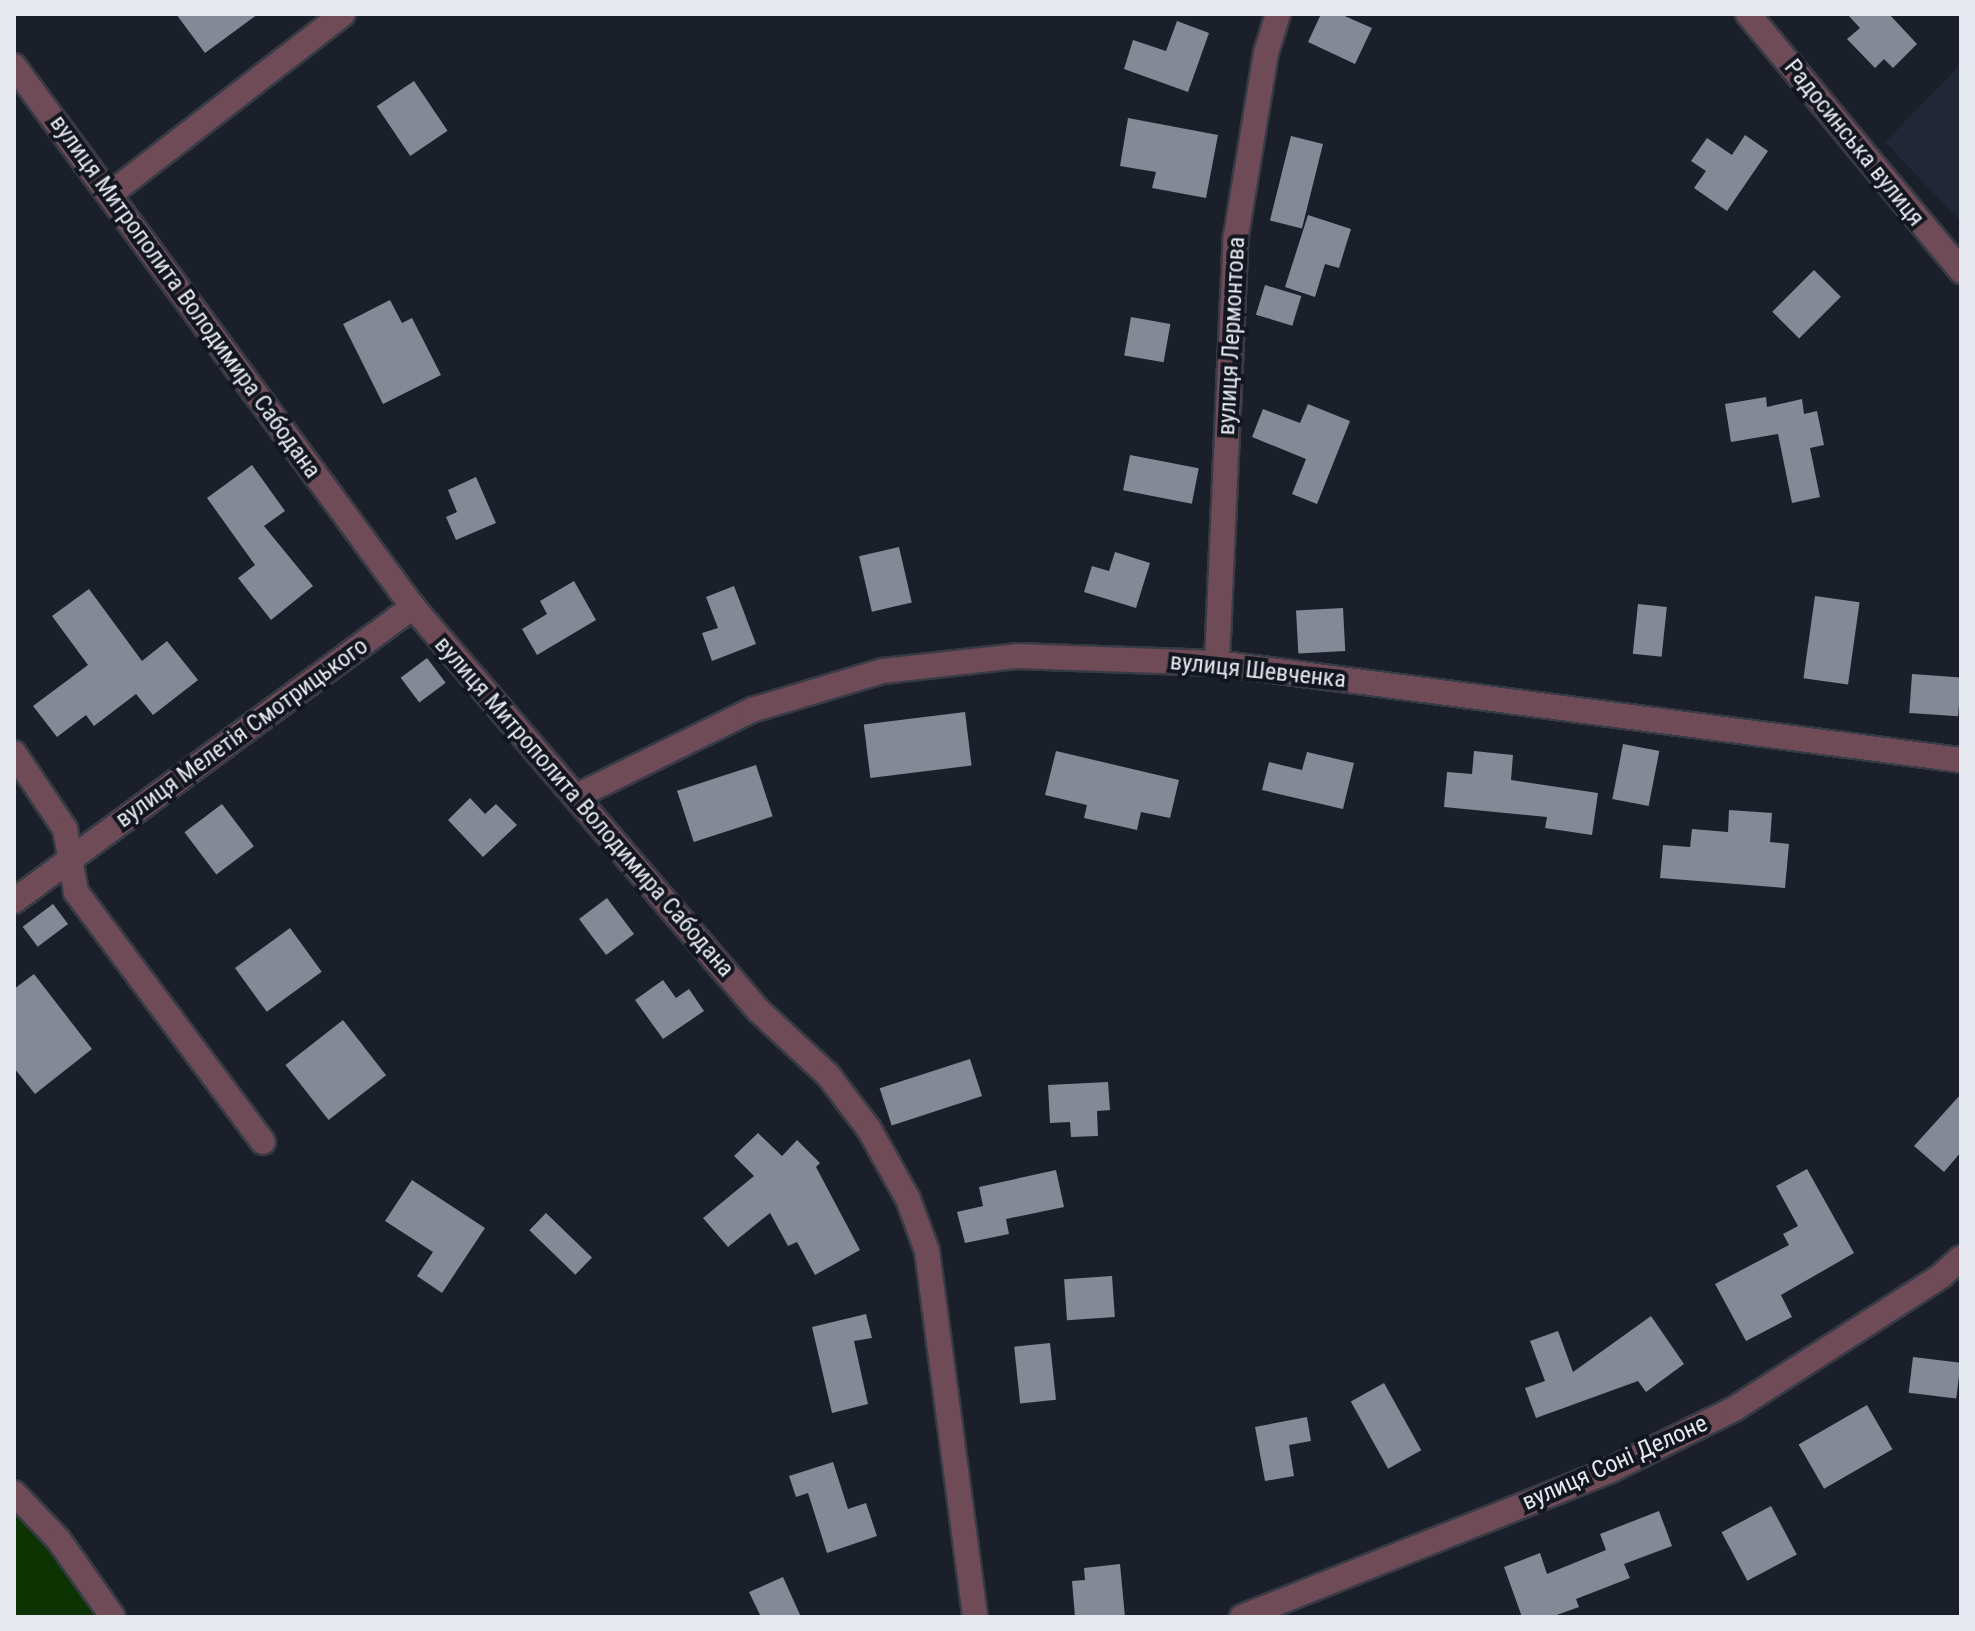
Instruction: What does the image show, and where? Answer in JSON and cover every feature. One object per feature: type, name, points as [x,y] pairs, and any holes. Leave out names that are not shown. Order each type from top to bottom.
[{"type":"street","points":[[110,194],[343,14]]},
{"type":"street","name":"вулиця Лермонтова","points":[[1217,663],[1236,236],[1266,53],[1278,14]]},
{"type":"street","name":"Радосинська вулиця","points":[[1748,14],[1961,271]]},
{"type":"street","name":"вулиця Митрополита Володимира Сабодана","points":[[14,66],[413,607],[758,1010],[828,1075],[869,1129],[908,1199],[927,1251],[975,1617]]},
{"type":"street","name":"вулиця Мелетія Смотрицького","points":[[14,901],[413,607]]},
{"type":"street","name":"вулиця Шевченка","points":[[577,796],[752,710],[883,671],[1016,656],[1217,663],[1961,760]]},
{"type":"street","points":[[14,753],[65,829],[76,892],[263,1142]]},
{"type":"street","name":"вулиця Соні Делоне","points":[[1242,1617],[1611,1470],[1747,1401],[1941,1276],[1961,1258]]},
{"type":"street","points":[[14,1493],[58,1539],[113,1617]]},
{"type":"shaded area","points":[[1961,64],[1961,222],[1885,142]]},
{"type":"green space","points":[[14,1502],[105,1617],[14,1617]]},
{"type":"building","points":[[176,14],[258,14],[205,53]]},
{"type":"building","points":[[1321,14],[1340,14],[1372,28],[1355,64],[1308,42]]},
{"type":"building","points":[[1847,14],[1889,14],[1917,44],[1893,68],[1884,59],[1875,68],[1847,39],[1860,28]]},
{"type":"building","points":[[1177,21],[1209,33],[1188,92],[1124,69],[1133,40],[1166,51]]},
{"type":"building","points":[[414,81],[448,131],[410,156],[377,106]]},
{"type":"building","points":[[1128,118],[1218,135],[1206,198],[1152,188],[1156,172],[1120,166]]},
{"type":"building","points":[[1745,135],[1768,151],[1727,211],[1694,188],[1706,171],[1691,161],[1707,138],[1732,155]]},
{"type":"building","points":[[1291,136],[1323,144],[1302,228],[1270,220]]},
{"type":"building","points":[[1308,215],[1351,229],[1339,268],[1325,264],[1315,297],[1285,287]]},
{"type":"building","points":[[1814,270],[1841,297],[1799,339],[1772,312]]},
{"type":"building","points":[[1265,285],[1301,296],[1292,326],[1256,315]]},
{"type":"building","points":[[390,300],[402,323],[412,318],[441,375],[383,404],[343,324]]},
{"type":"building","points":[[1131,317],[1170,324],[1164,362],[1124,355]]},
{"type":"building","points":[[1766,397],[1767,407],[1802,399],[1804,414],[1817,411],[1824,445],[1810,448],[1820,497],[1792,503],[1778,434],[1731,442],[1725,404]]},
{"type":"building","points":[[1308,404],[1350,421],[1317,504],[1292,494],[1306,459],[1252,437],[1263,409],[1300,423]]},
{"type":"building","points":[[1130,455],[1199,468],[1192,504],[1123,490]]},
{"type":"building","points":[[252,465],[285,511],[264,526],[313,586],[271,620],[238,578],[255,565],[207,498]]},
{"type":"building","points":[[476,477],[496,523],[456,540],[446,517],[457,512],[448,490]]},
{"type":"building","points":[[899,547],[912,603],[872,612],[859,556]]},
{"type":"building","points":[[1115,552],[1150,563],[1136,608],[1084,592],[1092,566],[1109,571]]},
{"type":"building","points":[[574,581],[596,620],[537,655],[522,629],[547,614],[540,601]]},
{"type":"building","points":[[734,586],[756,644],[712,661],[702,633],[718,628],[706,597]]},
{"type":"building","points":[[89,589],[142,661],[167,641],[198,680],[153,715],[136,694],[94,726],[86,715],[57,737],[33,706],[88,665],[52,616]]},
{"type":"building","points":[[1815,596],[1860,602],[1848,684],[1803,678]]},
{"type":"building","points":[[1638,604],[1667,607],[1662,657],[1633,654]]},
{"type":"building","points":[[1343,608],[1345,651],[1298,653],[1296,610]]},
{"type":"building","points":[[427,658],[446,683],[419,703],[401,678]]},
{"type":"building","points":[[1912,674],[1961,677],[1958,716],[1909,713]]},
{"type":"building","points":[[965,712],[972,766],[870,778],[864,724]]},
{"type":"building","points":[[1623,744],[1659,751],[1649,806],[1612,799]]},
{"type":"building","points":[[1056,751],[1179,780],[1170,818],[1141,812],[1137,830],[1084,818],[1087,805],[1045,795]]},
{"type":"building","points":[[1474,751],[1513,755],[1511,780],[1598,793],[1592,835],[1545,828],[1547,817],[1444,807],[1447,772],[1472,774]]},
{"type":"building","points":[[1307,752],[1354,763],[1343,809],[1262,790],[1269,762],[1302,770]]},
{"type":"building","points":[[756,765],[773,816],[694,842],[677,791]]},
{"type":"building","points":[[470,798],[485,814],[496,804],[517,825],[483,857],[448,820]]},
{"type":"building","points":[[222,804],[254,846],[216,875],[184,832]]},
{"type":"building","points":[[1729,810],[1772,813],[1770,842],[1789,844],[1785,888],[1660,878],[1663,845],[1690,847],[1692,829],[1728,832]]},
{"type":"building","points":[[607,898],[634,934],[606,955],[579,919]]},
{"type":"building","points":[[53,904],[68,924],[38,947],[23,927]]},
{"type":"building","points":[[290,928],[322,972],[267,1012],[235,968]]},
{"type":"building","points":[[34,974],[92,1049],[35,1094],[14,1068],[14,989]]},
{"type":"building","points":[[663,980],[676,998],[689,989],[704,1011],[663,1039],[635,1000]]},
{"type":"building","points":[[343,1020],[386,1075],[329,1120],[285,1065]]},
{"type":"building","points":[[970,1059],[982,1096],[892,1125],[880,1088]]},
{"type":"building","points":[[1108,1082],[1110,1110],[1097,1111],[1098,1136],[1071,1137],[1070,1122],[1050,1123],[1048,1085]]},
{"type":"building","points":[[1961,1094],[1961,1152],[1944,1172],[1914,1146]]},
{"type":"building","points":[[758,1133],[782,1156],[797,1140],[820,1163],[816,1167],[860,1250],[815,1275],[797,1242],[788,1246],[770,1213],[728,1247],[703,1218],[754,1176],[734,1156]]},
{"type":"building","points":[[1807,1169],[1854,1253],[1781,1295],[1792,1317],[1746,1341],[1715,1284],[1789,1245],[1783,1234],[1798,1226],[1776,1186]]},
{"type":"building","points":[[1056,1170],[1064,1207],[1006,1219],[1009,1234],[965,1243],[957,1212],[983,1206],[979,1187]]},
{"type":"building","points":[[412,1180],[485,1228],[442,1293],[417,1276],[433,1252],[385,1221]]},
{"type":"building","points":[[546,1213],[592,1257],[575,1275],[529,1230]]},
{"type":"building","points":[[1112,1276],[1115,1317],[1067,1320],[1064,1279]]},
{"type":"building","points":[[866,1314],[872,1338],[854,1341],[868,1404],[832,1413],[812,1327]]},
{"type":"building","points":[[1651,1316],[1684,1364],[1646,1392],[1638,1381],[1536,1418],[1525,1388],[1545,1381],[1530,1341],[1558,1331],[1573,1372]]},
{"type":"building","points":[[1050,1343],[1056,1400],[1020,1403],[1014,1347]]},
{"type":"building","points":[[1913,1357],[1961,1363],[1956,1399],[1909,1393]]},
{"type":"building","points":[[1384,1383],[1421,1450],[1388,1469],[1351,1401]]},
{"type":"building","points":[[1867,1405],[1893,1449],[1824,1489],[1799,1444]]},
{"type":"building","points":[[1307,1417],[1311,1441],[1289,1445],[1294,1476],[1265,1481],[1255,1427]]},
{"type":"building","points":[[833,1462],[848,1509],[866,1503],[877,1536],[827,1553],[808,1493],[796,1497],[789,1476]]},
{"type":"building","points":[[1771,1506],[1797,1555],[1747,1581],[1722,1532]]},
{"type":"building","points":[[1659,1511],[1672,1546],[1624,1564],[1630,1578],[1576,1599],[1579,1607],[1551,1617],[1522,1617],[1504,1567],[1540,1553],[1547,1574],[1606,1550],[1600,1534]]},
{"type":"building","points":[[1120,1564],[1125,1617],[1075,1617],[1072,1581],[1085,1580],[1084,1568]]},
{"type":"building","points":[[783,1577],[801,1617],[761,1617],[749,1592]]}]
